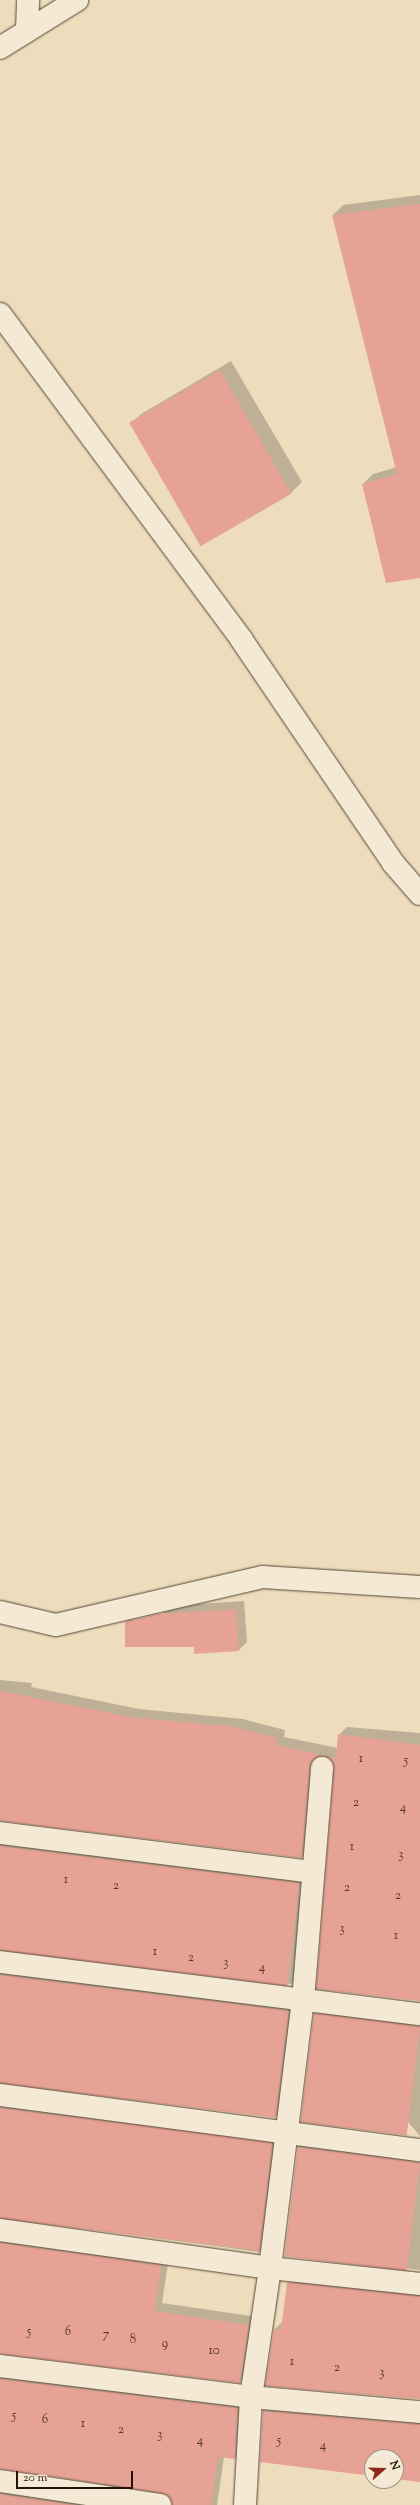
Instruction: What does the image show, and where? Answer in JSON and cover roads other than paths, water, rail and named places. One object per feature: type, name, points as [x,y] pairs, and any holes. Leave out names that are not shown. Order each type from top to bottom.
[{"type":"street","points":[[27,31],[28,0]]},
{"type":"street","points":[[0,48],[77,0]]},
{"type":"street","points":[[0,314],[241,639],[393,863],[420,894]]},
{"type":"street","points":[[0,1612],[29,1620],[56,1625],[262,1577],[420,1587]]},
{"type":"street","points":[[245,2505],[251,2397],[288,2134],[303,2000],[322,1768]]},
{"type":"street","points":[[0,1833],[313,1872]]},
{"type":"street","points":[[0,1962],[420,2014]]},
{"type":"street","points":[[0,2095],[288,2134],[420,2150]]},
{"type":"street","points":[[0,2230],[270,2268],[420,2284]]},
{"type":"street","points":[[0,2366],[251,2397],[420,2412]]},
{"type":"street","points":[[0,2481],[160,2505]]}]
